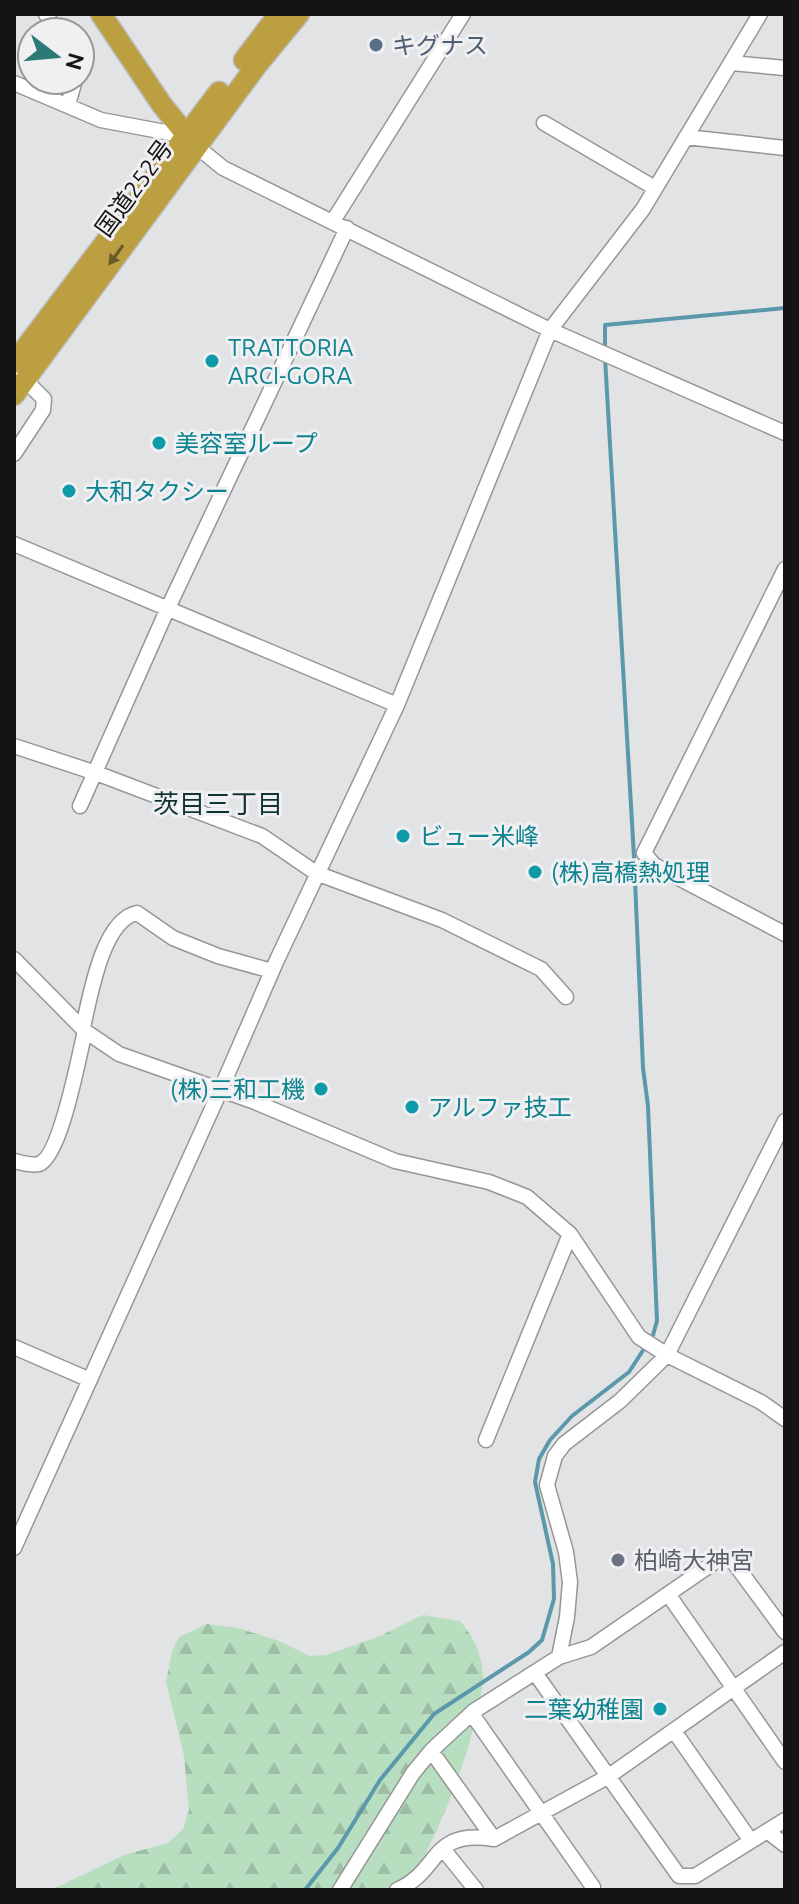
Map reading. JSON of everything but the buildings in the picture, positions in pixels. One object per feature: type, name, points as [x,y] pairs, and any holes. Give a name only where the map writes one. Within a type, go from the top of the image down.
[{"type":"highway","points":[[101,14],[144,79],[191,141]]},
{"type":"highway","points":[[111,14],[144,79]]},
{"type":"highway","name":"国道252号","points":[[17,377],[191,141],[279,14]]},
{"type":"highway","name":"国道252号","points":[[191,141],[299,14]]},
{"type":"street","points":[[80,806],[340,225],[463,14]]},
{"type":"street","points":[[14,1548],[316,873],[397,705],[550,330],[643,209],[760,14]]},
{"type":"street","points":[[731,63],[785,68]]},
{"type":"street","points":[[14,83],[101,120],[191,141],[223,168],[550,330],[785,433]]},
{"type":"street","points":[[68,105],[71,96]]},
{"type":"street","points":[[544,123],[655,188]]},
{"type":"street","points":[[686,137],[785,148]]},
{"type":"street","points":[[14,454],[43,410],[44,399],[17,377]]},
{"type":"street","points":[[14,544],[397,705]]},
{"type":"street","points":[[785,569],[644,853],[654,865],[785,934]]},
{"type":"street","points":[[14,746],[96,773],[262,836],[316,873],[442,920],[541,969],[566,997]]},
{"type":"street","points":[[14,1161],[34,1165],[42,1163],[51,1152],[59,1134],[105,947],[129,914],[137,913],[173,938],[218,956],[272,971]]},
{"type":"street","points":[[14,959],[84,1029],[119,1054],[255,1102],[395,1161],[489,1182],[527,1197],[570,1234],[639,1337],[667,1355],[761,1402],[785,1419]]},
{"type":"street","points":[[559,1657],[570,1582],[566,1552],[547,1485],[555,1456],[564,1444],[620,1401],[667,1355],[785,1121]]},
{"type":"street","points":[[486,1440],[570,1234]]},
{"type":"street","points":[[14,1347],[90,1380]]},
{"type":"street","points":[[340,1890],[413,1773],[432,1750],[474,1711],[559,1657],[591,1647],[719,1559],[732,1560],[785,1632]]},
{"type":"street","points":[[668,1594],[785,1762]]},
{"type":"street","points":[[397,1890],[410,1884],[449,1842],[473,1836],[494,1839],[609,1776],[785,1652]]},
{"type":"street","points":[[535,1673],[679,1876],[695,1876],[785,1820]]},
{"type":"street","points":[[474,1711],[474,1717],[593,1887]]},
{"type":"street","points":[[674,1731],[751,1841]]},
{"type":"street","points":[[437,1759],[494,1839]]},
{"type":"street","points":[[767,1831],[785,1845]]},
{"type":"street","points":[[443,1849],[476,1890]]},
{"type":"green space","points":[[423,1615],[460,1621],[476,1646],[483,1680],[473,1730],[458,1777],[407,1890],[51,1890],[124,1855],[168,1843],[183,1829],[189,1810],[184,1756],[166,1682],[172,1651],[179,1637],[207,1624],[238,1628],[279,1641],[310,1656],[326,1655],[380,1636]]},
{"type":"waterway","points":[[605,349],[605,325],[785,308]]},
{"type":"waterway","points":[[305,1890],[338,1848],[380,1780],[434,1714],[529,1652],[542,1640],[554,1599],[553,1564],[535,1482],[539,1459],[550,1440],[572,1416],[629,1372],[653,1335],[657,1321],[648,1106],[643,1068],[605,358]]},
{"type":"place","name":"キグナス","points":[[376,45]]},
{"type":"place","name":"TRATTORIA ARCI-GORA","points":[[212,361]]},
{"type":"place","name":"美容室ループ","points":[[159,443]]},
{"type":"place","name":"大和タクシー","points":[[69,491]]},
{"type":"place","name":"ビュー米峰","points":[[403,836]]},
{"type":"place","name":"(株)高橋熱処理","points":[[535,872]]},
{"type":"place","name":"(株)三和工機","points":[[321,1089]]},
{"type":"place","name":"アルファ技工","points":[[412,1107]]},
{"type":"place","name":"柏崎大神宮","points":[[618,1560]]},
{"type":"place","name":"二葉幼稚園","points":[[660,1709]]},
{"type":"district","name":"茨目三丁目","points":[[218,803]]}]
